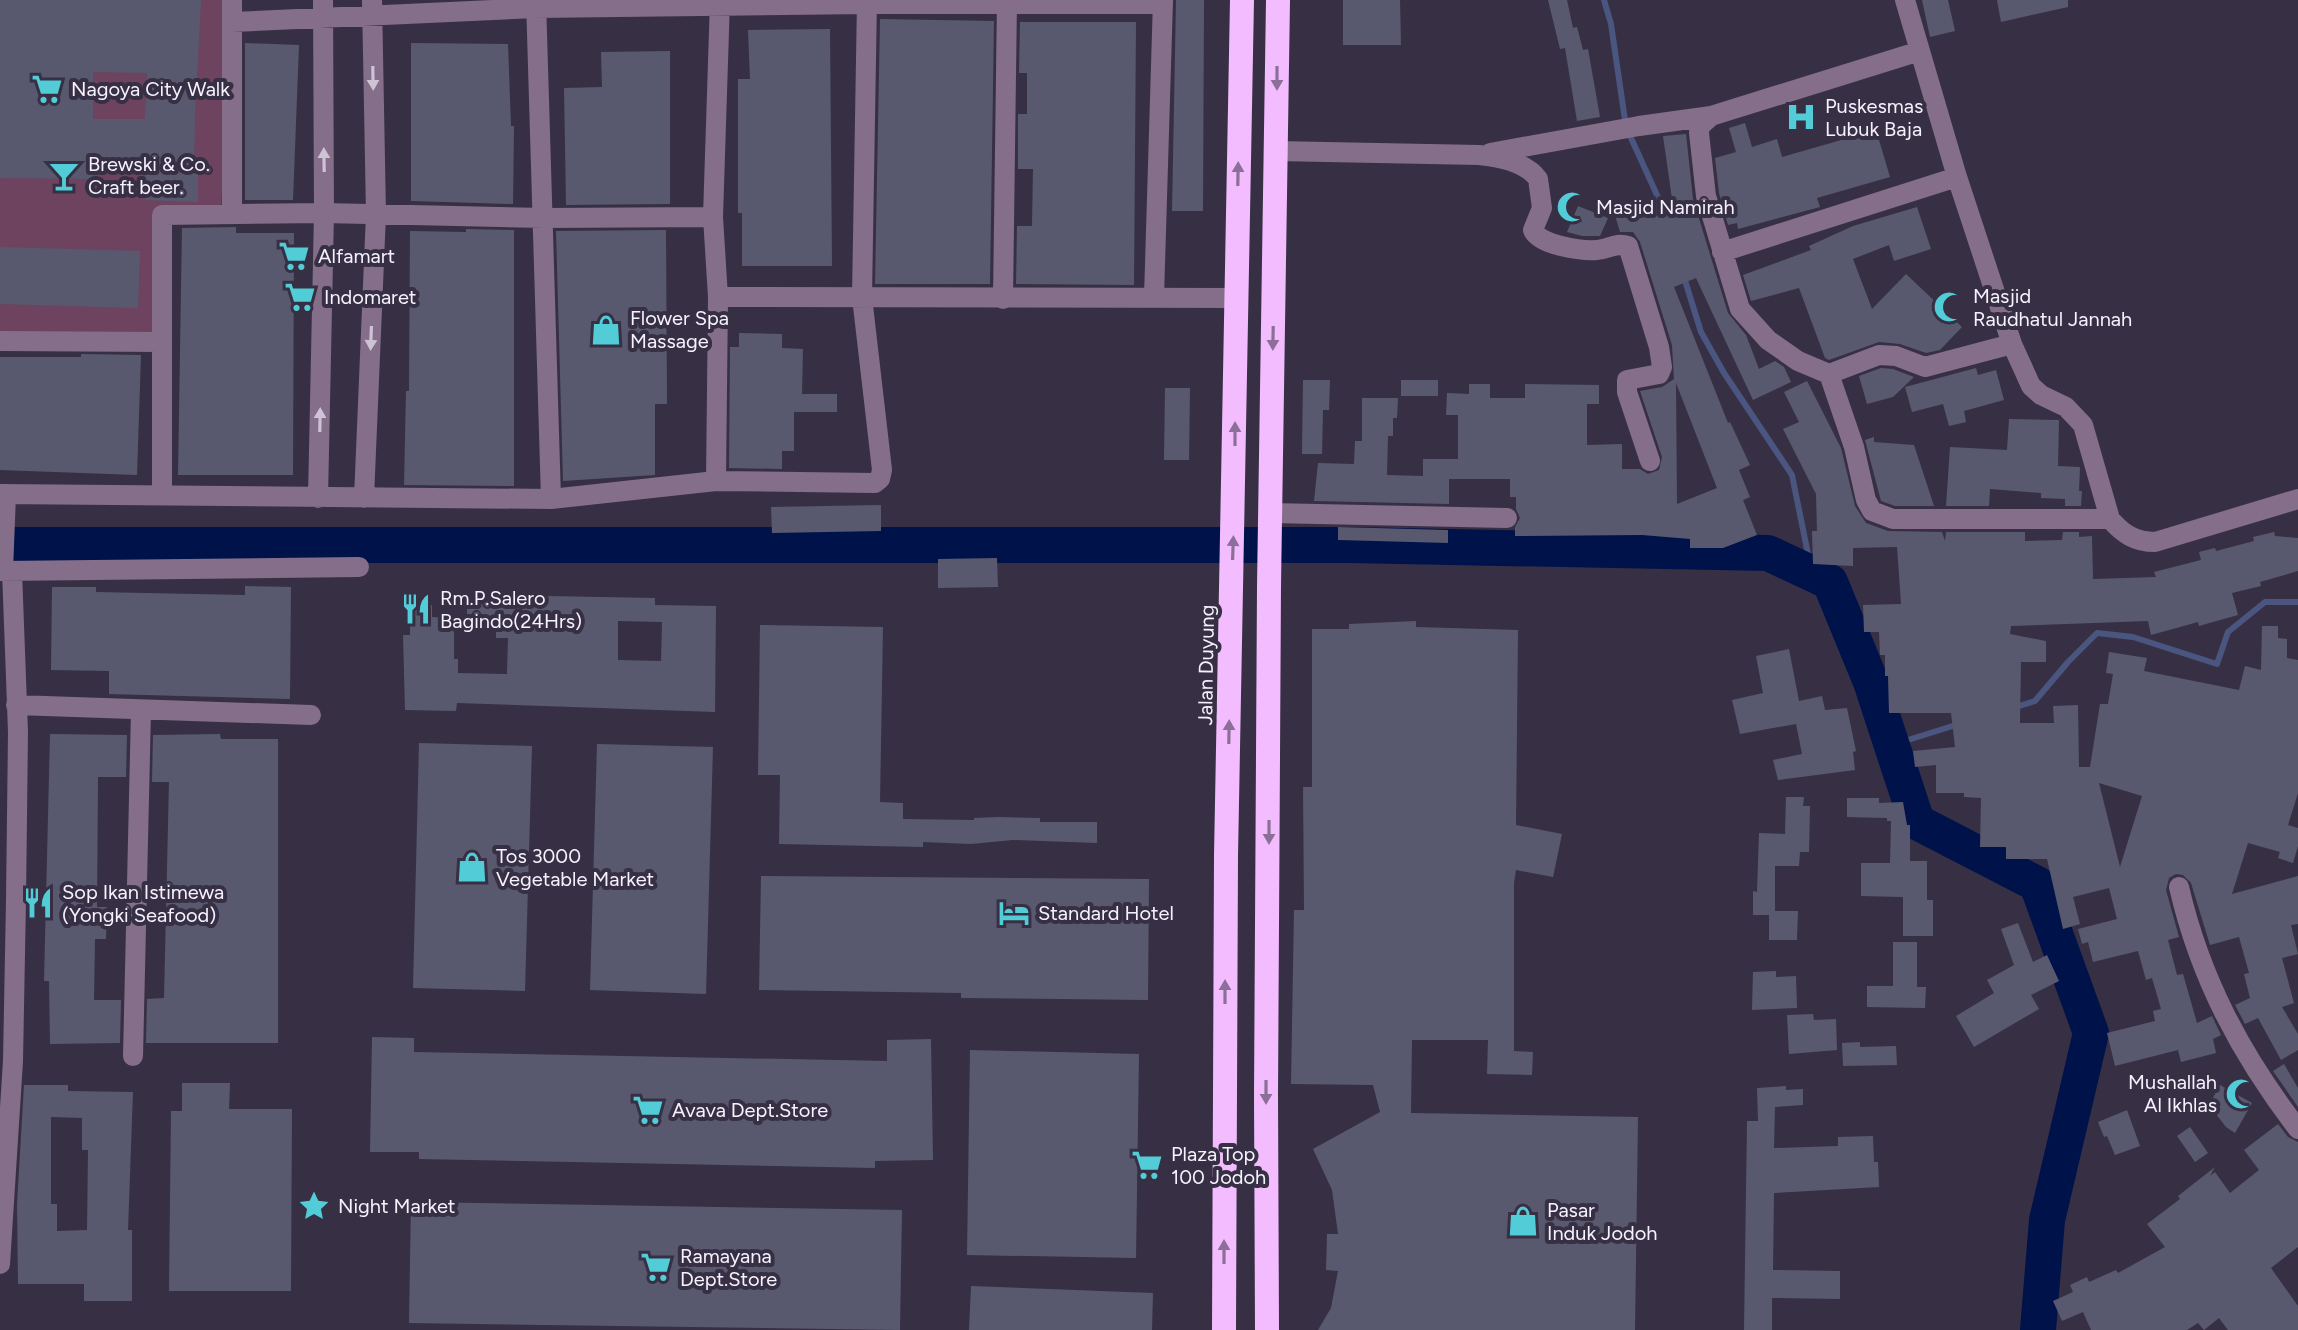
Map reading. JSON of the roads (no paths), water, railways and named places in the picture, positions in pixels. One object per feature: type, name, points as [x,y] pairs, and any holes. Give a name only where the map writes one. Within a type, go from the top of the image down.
[{"type":"highway","name":"Jalan Duyung","points":[[1224,1329],[1226,856],[1242,0]]},
{"type":"highway","points":[[1224,1329],[1265,1330],[1269,586],[1278,0]]},
{"type":"street","points":[[232,0],[232,215]]},
{"type":"street","points":[[1905,0],[1957,177],[2012,344],[2031,386],[2041,395],[2066,407],[2083,425],[2110,519],[2120,531],[2134,539],[2155,542],[2298,499]]},
{"type":"street","points":[[0,1264],[7,1061],[9,732],[16,705],[4,569],[3,494],[551,499],[716,481],[875,483],[880,479],[882,470],[862,297],[867,2]]},
{"type":"street","points":[[1003,299],[1007,2]]},
{"type":"street","points":[[232,22],[322,10],[536,4],[1163,2],[1154,297]]},
{"type":"street","points":[[716,481],[718,297],[713,217],[720,3]]},
{"type":"street","points":[[536,4],[551,499]]},
{"type":"street","points":[[364,498],[376,214],[372,8]]},
{"type":"street","points":[[318,498],[324,213],[322,10]]},
{"type":"street","points":[[1276,151],[1479,155],[1711,116],[1920,51]]},
{"type":"street","points":[[1711,116],[1700,126],[1706,196],[1740,309],[1768,340],[1798,361],[1829,374],[1879,355],[1896,356],[1925,367],[2012,344]]},
{"type":"street","points":[[1479,155],[1523,166],[1535,174],[1541,187],[1542,208],[1533,230],[1538,238],[1554,244],[1597,250],[1619,244],[1630,247],[1662,365],[1659,374],[1627,380],[1627,392],[1650,461]]},
{"type":"street","points":[[1722,252],[1957,177]]},
{"type":"street","points":[[162,494],[162,215],[324,213],[544,218],[713,217]]},
{"type":"street","points":[[718,297],[1236,298]]},
{"type":"street","points":[[0,341],[162,342]]},
{"type":"street","points":[[1829,374],[1854,447],[1866,500],[1878,516],[1893,519],[2110,519]]},
{"type":"street","points":[[1270,518],[1507,518]]},
{"type":"street","points":[[4,569],[359,567]]},
{"type":"street","points":[[16,705],[311,715]]},
{"type":"street","points":[[133,1056],[141,711]]},
{"type":"street","points":[[2179,887],[2189,929],[2242,1051],[2298,1129]]},
{"type":"waterway","points":[[1604,0],[1611,24],[1626,127],[1662,206]]},
{"type":"waterway","points":[[1683,274],[1701,332],[1724,373],[1792,475],[1812,574]]},
{"type":"waterway","points":[[0,545],[1349,545],[1768,553],[1830,582],[1871,682],[1917,822],[2037,884],[2091,1033],[2047,1220],[2038,1330]]},
{"type":"waterway","points":[[2016,707],[2035,701],[2097,633],[2133,637],[2217,664],[2228,632],[2265,602],[2298,602]]},
{"type":"waterway","points":[[1892,745],[1959,724]]},
{"type":"place","name":"Nagoya City Walk","points":[[47,89]]},
{"type":"place","name":"Puskesmas Lubuk Baja","points":[[1801,117]]},
{"type":"place","name":"Brewski & Co. Craft beer.","points":[[64,176]]},
{"type":"place","name":"Masjid Namirah","points":[[1572,207]]},
{"type":"place","name":"Alfamart","points":[[294,256]]},
{"type":"place","name":"Indomaret","points":[[300,297]]},
{"type":"place","name":"Masjid Raudhatul Jannah","points":[[1949,307]]},
{"type":"place","name":"Flower Spa Massage","points":[[606,330]]},
{"type":"place","name":"Rm.P.Salero Bagindo(24Hrs)","points":[[416,609]]},
{"type":"place","name":"Tos 3000 Vegetable Market","points":[[472,867]]},
{"type":"place","name":"Sop Ikan Istimewa (Yongki Seafood)","points":[[38,903]]},
{"type":"place","name":"Standard Hotel","points":[[1014,913]]},
{"type":"place","name":"Mushallah Al Ikhlas","points":[[2241,1094]]},
{"type":"place","name":"Avava Dept.Store","points":[[648,1110]]},
{"type":"place","name":"Plaza Top 100 Jodoh","points":[[1147,1165]]},
{"type":"place","name":"Night Market","points":[[314,1206]]},
{"type":"place","name":"Pasar Induk Jodoh","points":[[1523,1221]]},
{"type":"place","name":"Ramayana Dept.Store","points":[[656,1267]]}]
